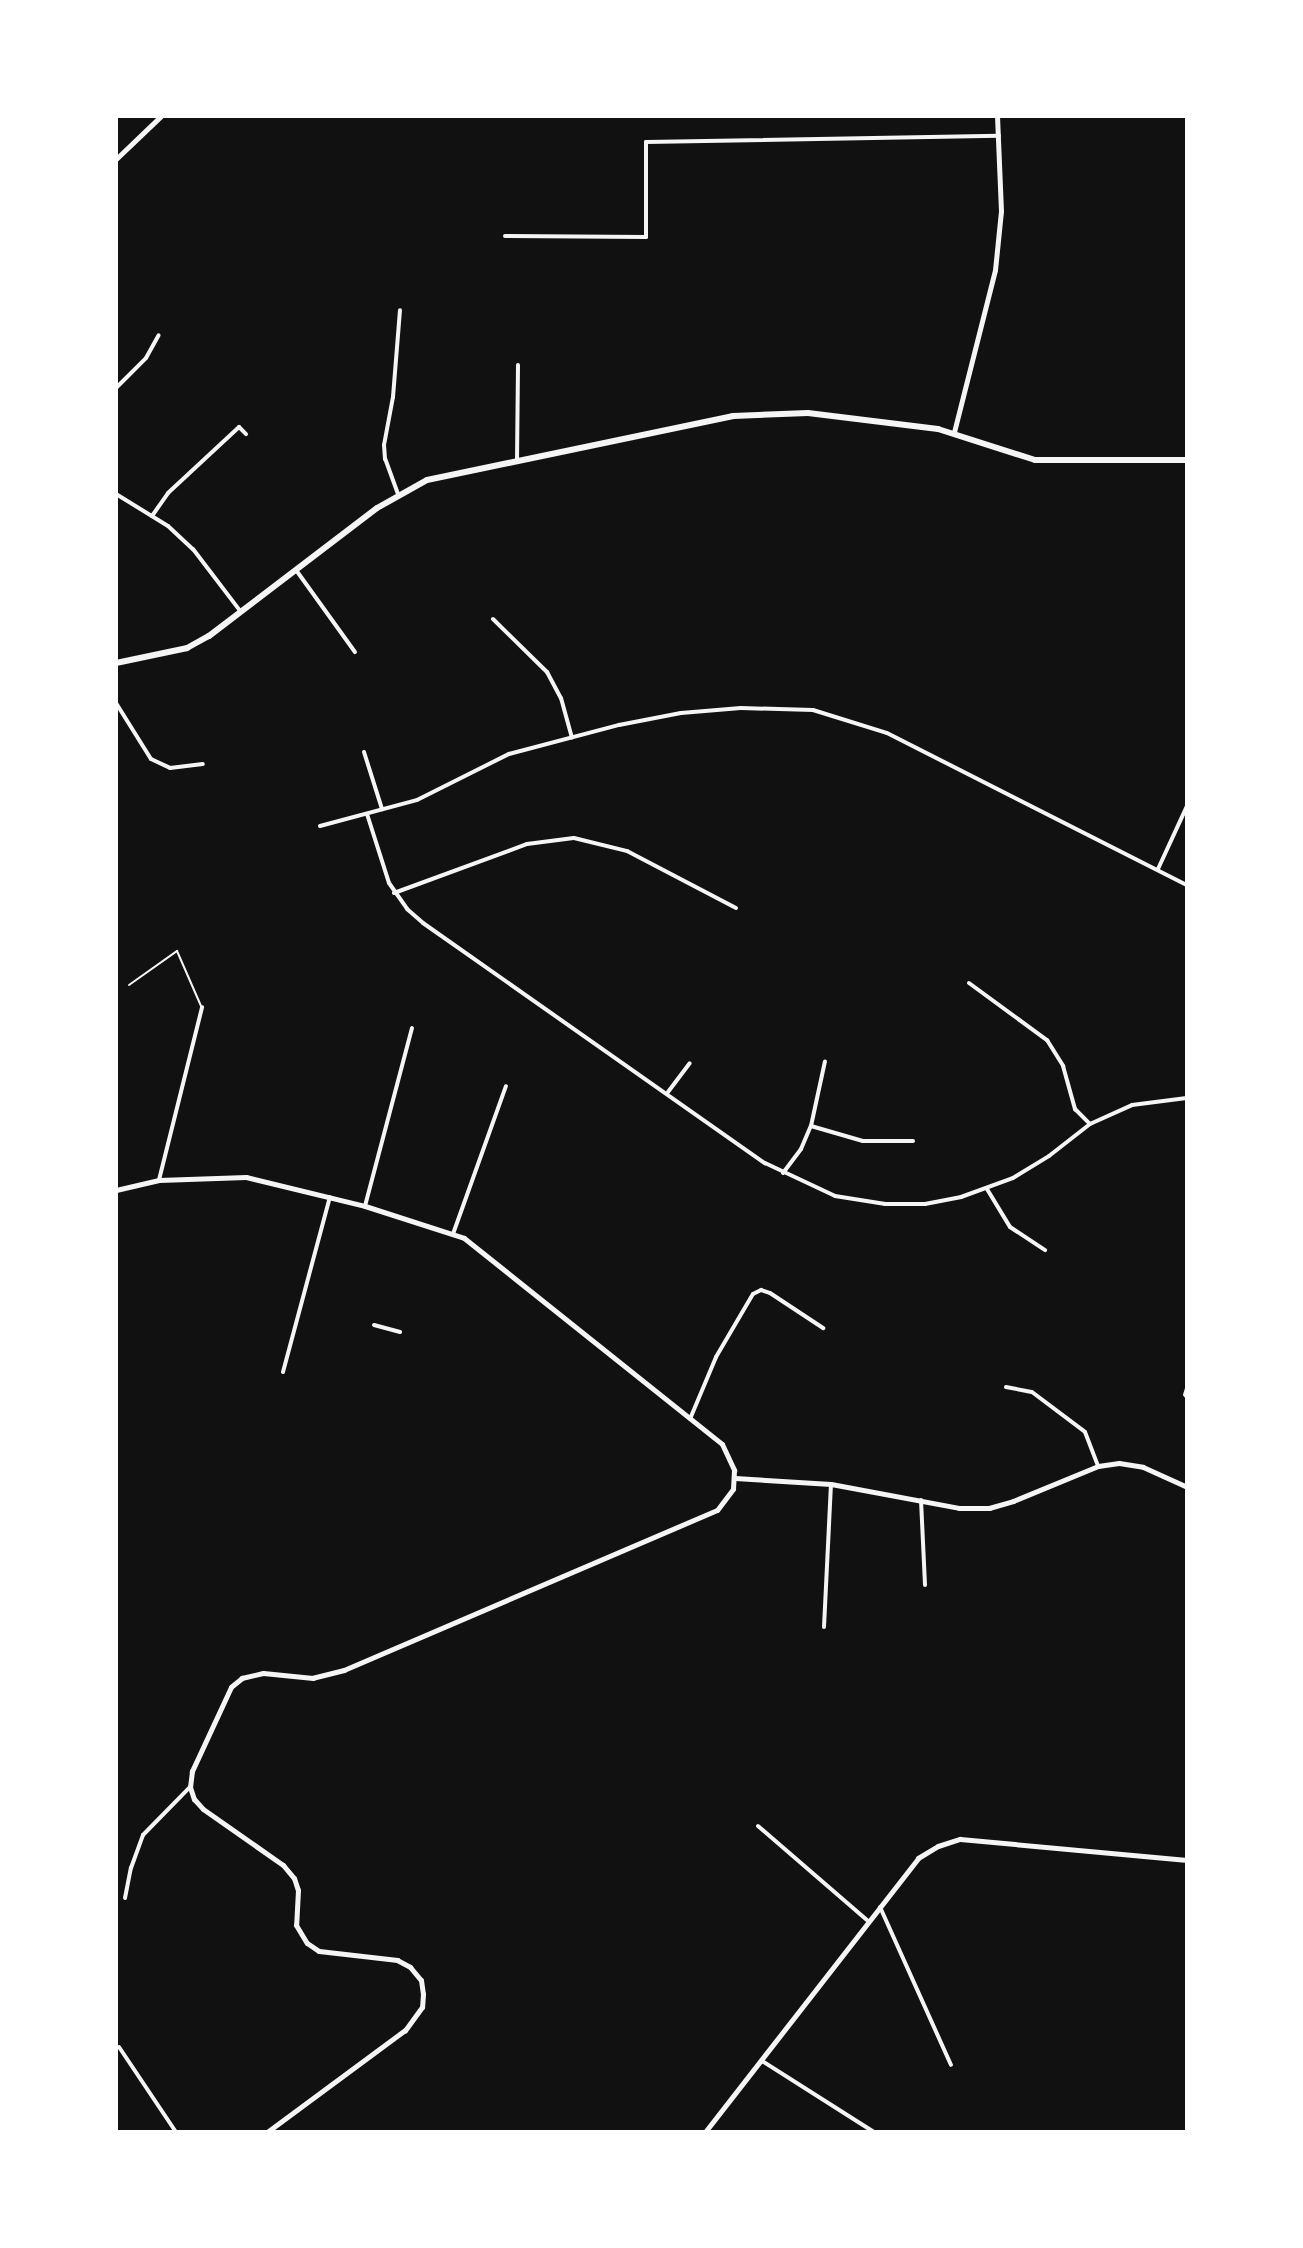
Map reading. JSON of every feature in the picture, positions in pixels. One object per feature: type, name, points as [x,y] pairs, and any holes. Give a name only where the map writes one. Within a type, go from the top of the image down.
[{"type":"main road","points":[[116,663],[187,648],[241,612],[398,494],[455,472],[733,416],[780,412],[954,432],[1003,452],[1035,460],[1187,460]]},
{"type":"street","points":[[116,159],[161,116]]},
{"type":"street","points":[[954,432],[995,270],[1001,211],[997,116]]},
{"type":"street","points":[[505,236],[646,237],[646,142],[999,136]]},
{"type":"street","points":[[398,494],[385,459],[384,445],[393,397],[400,310]]},
{"type":"street","points":[[116,388],[146,358],[159,335]]},
{"type":"street","points":[[517,461],[518,365]]},
{"type":"street","points":[[152,516],[168,493],[239,427],[246,434]]},
{"type":"street","points":[[116,494],[152,516],[193,549],[241,612]]},
{"type":"street","points":[[296,570],[355,652]]},
{"type":"street","points":[[493,619],[547,672],[561,698],[572,738]]},
{"type":"street","points":[[116,703],[151,759],[170,768],[203,764]]},
{"type":"street","points":[[320,826],[417,800],[509,754],[572,738],[681,713],[741,708],[813,710],[887,733],[1187,885]]},
{"type":"street","points":[[364,752],[382,809]]},
{"type":"street","points":[[1158,869],[1187,806]]},
{"type":"street","points":[[367,814],[394,893],[423,923],[783,1173],[835,1196],[885,1204],[925,1204],[987,1189],[1049,1156],[1090,1124],[1132,1105],[1187,1098]]},
{"type":"street","points":[[394,893],[527,844],[574,838],[602,842],[627,851],[736,908]]},
{"type":"street","points":[[969,983],[1047,1040],[1063,1066],[1067,1091],[1075,1109],[1090,1124]]},
{"type":"street","points":[[159,1180],[202,1007]]},
{"type":"street","points":[[365,1206],[412,1028]]},
{"type":"street","points":[[783,1173],[801,1149],[811,1126],[825,1061]]},
{"type":"street","points":[[668,1092],[690,1063]]},
{"type":"street","points":[[453,1234],[506,1086]]},
{"type":"street","points":[[811,1126],[863,1141],[913,1141]]},
{"type":"street","points":[[116,1190],[159,1180],[246,1177],[365,1206],[453,1234],[487,1256],[689,1421],[722,1444],[728,1452],[735,1478],[728,1498],[717,1510],[351,1668],[313,1678],[263,1673],[242,1678],[223,1699],[192,1771],[190,1787],[143,1835],[131,1868],[125,1898]]},
{"type":"street","points":[[987,1189],[1010,1227],[1045,1250]]},
{"type":"street","points":[[283,1372],[330,1197]]},
{"type":"street","points":[[689,1421],[716,1357],[753,1294],[761,1290],[770,1293],[823,1328]]},
{"type":"street","points":[[374,1325],[400,1332]]},
{"type":"street","points":[[1006,1387],[1032,1392],[1085,1432],[1098,1466]]},
{"type":"street","points":[[735,1478],[831,1484],[959,1508],[989,1508],[1098,1466],[1119,1463],[1143,1467],[1187,1487]]},
{"type":"street","points":[[824,1627],[831,1484]]},
{"type":"street","points":[[921,1500],[925,1585]]},
{"type":"street","points":[[190,1787],[203,1809],[283,1865],[294,1878],[298,1890],[296,1925],[307,1943],[319,1951],[397,1960],[410,1967],[421,1980],[422,2007],[405,2030],[267,2132]]},
{"type":"street","points":[[758,1826],[868,1922]]},
{"type":"street","points":[[705,2132],[918,1858],[960,1839],[1187,1860]]},
{"type":"street","points":[[880,1907],[951,2065]]},
{"type":"street","points":[[119,2047],[176,2132]]},
{"type":"street","points":[[762,2061],[874,2132]]},
{"type":"lane","points":[[129,985],[177,951],[202,1007]]},
{"type":"lane","points":[[1187,1385],[1184,1395],[1187,1399]]}]
